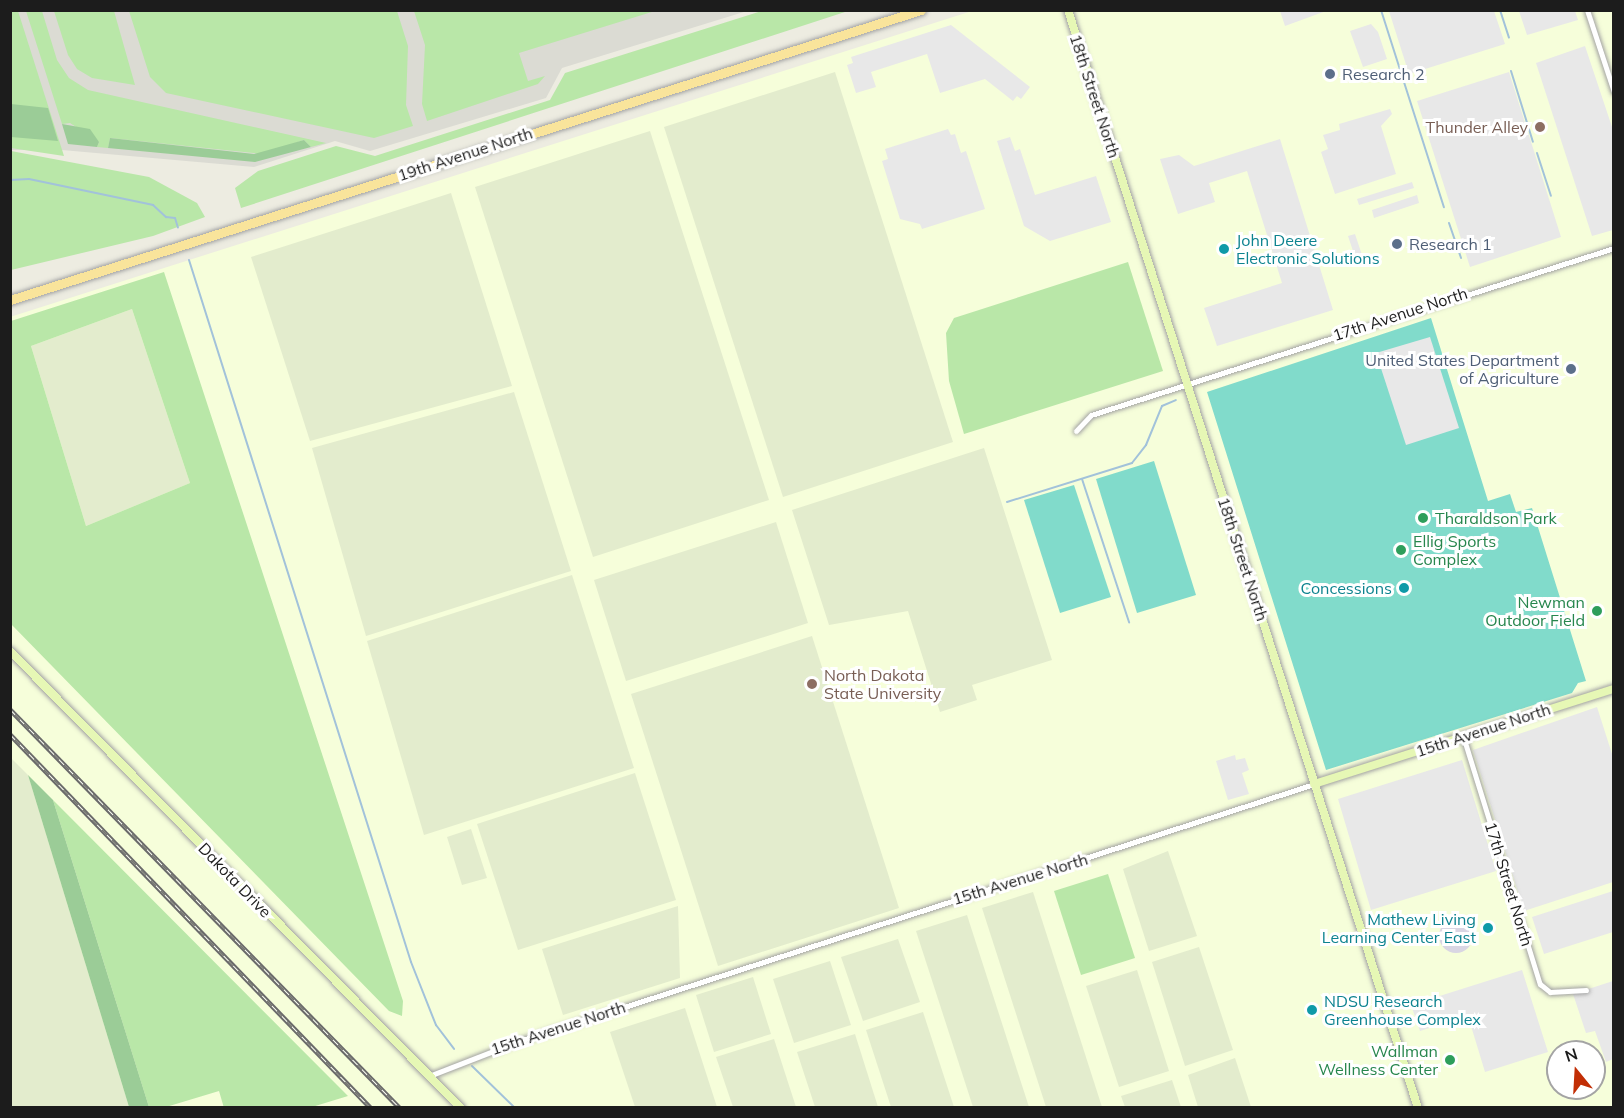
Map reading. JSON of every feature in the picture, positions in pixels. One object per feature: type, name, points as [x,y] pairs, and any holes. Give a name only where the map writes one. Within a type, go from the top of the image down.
[{"type":"main road","name":"19th Avenue North","points":[[10,300],[921,10]]},
{"type":"street","name":"18th Street North","points":[[1068,10],[1418,1107]]},
{"type":"street","points":[[1587,10],[1614,92]]},
{"type":"street","name":"17th Avenue North","points":[[1076,431],[1091,415],[1614,248]]},
{"type":"street","name":"Dakota Drive","points":[[10,651],[461,1107]]},
{"type":"street","name":"15th Avenue North","points":[[429,1076],[522,1040],[1614,689]]},
{"type":"street","name":"17th Street North","points":[[1462,736],[1540,984],[1550,993],[1586,990]]},
{"type":"shaded area","points":[[1280,10],[1326,11],[1285,26]]},
{"type":"shaded area","points":[[11,11],[747,11],[562,68],[546,98],[370,151],[335,141],[254,167],[62,150],[11,150]]},
{"type":"shaded area","name":"North Dakota State University","points":[[972,11],[1613,11],[1613,1107],[11,1107],[10,317]]},
{"type":"shaded area","points":[[1389,11],[1494,11],[1505,44],[1409,74]]},
{"type":"shaded area","points":[[1519,11],[1575,11],[1578,20],[1527,35]]},
{"type":"shaded area","points":[[1371,24],[1378,32],[1387,59],[1363,67],[1350,31]]},
{"type":"shaded area","points":[[951,25],[1030,87],[1021,99],[1017,96],[1013,101],[985,79],[940,93],[927,54],[871,72],[876,87],[856,93],[847,65],[853,63],[851,57]]},
{"type":"shaded area","points":[[1585,46],[1614,133],[1613,230],[1592,236],[1536,63]]},
{"type":"shaded area","points":[[835,72],[953,442],[783,497],[664,127]]},
{"type":"shaded area","points":[[1509,72],[1561,237],[1470,267],[1417,101]]},
{"type":"shaded area","points":[[1390,109],[1392,114],[1381,126],[1396,174],[1335,194],[1321,152],[1328,149],[1323,135],[1340,130],[1339,124]]},
{"type":"shaded area","points":[[948,129],[951,135],[955,134],[961,153],[966,151],[985,209],[922,229],[920,224],[900,219],[882,161],[888,159],[885,149]]},
{"type":"shaded area","points":[[650,131],[769,500],[593,557],[475,187]]},
{"type":"shaded area","points":[[1010,137],[1015,151],[1020,149],[1035,195],[1096,176],[1111,222],[1050,241],[1024,226],[997,141]]},
{"type":"shaded area","points":[[1280,139],[1333,310],[1217,346],[1204,308],[1282,283],[1247,171],[1209,183],[1215,202],[1178,214],[1160,159],[1179,155],[1194,166]]},
{"type":"shaded area","points":[[1412,182],[1414,188],[1359,205],[1357,199]]},
{"type":"shaded area","points":[[451,193],[512,386],[310,441],[251,257]]},
{"type":"shaded area","points":[[1417,195],[1419,203],[1374,218],[1372,210]]},
{"type":"shaded area","points":[[1355,234],[1364,261],[1357,263],[1348,236]]},
{"type":"shaded area","points":[[132,309],[190,483],[86,526],[31,346]]},
{"type":"shaded area","name":"Ellig Sports Complex","points":[[1431,318],[1488,501],[1510,494],[1516,512],[1532,508],[1586,681],[1578,683],[1572,693],[1326,770],[1207,392]]},
{"type":"shaded area","points":[[1430,337],[1459,428],[1406,445],[1376,353]]},
{"type":"shaded area","points":[[514,392],[571,571],[366,636],[312,448]]},
{"type":"shaded area","points":[[984,448],[1052,660],[972,685],[977,700],[940,712],[908,611],[829,625],[792,510]]},
{"type":"shaded area","points":[[1154,461],[1196,595],[1137,613],[1096,479]]},
{"type":"shaded area","points":[[1074,485],[1111,597],[1060,613],[1024,500]]},
{"type":"shaded area","points":[[776,522],[808,623],[626,681],[594,580]]},
{"type":"shaded area","points":[[572,575],[634,768],[424,835],[367,641]]},
{"type":"shaded area","points":[[812,636],[899,908],[718,966],[631,694]]},
{"type":"shaded area","points":[[1597,707],[1613,757],[1613,882],[1524,911],[1473,750]]},
{"type":"shaded area","points":[[1235,755],[1236,760],[1245,758],[1249,770],[1242,773],[1249,794],[1228,800],[1216,761]]},
{"type":"shaded area","points":[[10,757],[28,775],[129,1107],[11,1107]]},
{"type":"shaded area","points":[[1462,760],[1496,871],[1371,910],[1338,799]]},
{"type":"shaded area","points":[[635,773],[676,900],[518,950],[477,824]]},
{"type":"shaded area","points":[[471,829],[487,878],[462,885],[447,837]]},
{"type":"shaded area","points":[[1168,851],[1197,936],[1149,951],[1123,869]]},
{"type":"shaded area","points":[[1613,891],[1613,932],[1544,954],[1532,917]]},
{"type":"shaded area","points":[[1033,892],[1102,1107],[1046,1107],[982,908]]},
{"type":"shaded area","points":[[678,906],[680,978],[563,1015],[542,949]]},
{"type":"shaded area","points":[[967,915],[1029,1107],[973,1107],[916,931]]},
{"type":"shaded area","points":[[1456,919],[1468,924],[1473,936],[1468,948],[1456,953],[1444,948],[1439,936],[1444,924]]},
{"type":"shaded area","points":[[898,939],[920,1002],[863,1021],[841,957]]},
{"type":"shaded area","points":[[1199,947],[1233,1050],[1185,1066],[1152,962]]},
{"type":"shaded area","points":[[830,961],[851,1025],[794,1043],[773,979]]},
{"type":"shaded area","points":[[1137,970],[1169,1071],[1119,1087],[1086,986]]},
{"type":"shaded area","points":[[1522,970],[1546,1046],[1546,1053],[1485,1072],[1468,1016],[1420,1031],[1411,1005]]},
{"type":"shaded area","points":[[753,977],[771,1034],[714,1052],[696,995]]},
{"type":"shaded area","points":[[1613,981],[1613,1059],[1606,1062],[1606,1040],[1598,1040],[1595,1031],[1586,1033],[1573,994]]},
{"type":"shaded area","points":[[685,1008],[717,1107],[635,1107],[610,1032]]},
{"type":"shaded area","points":[[923,1012],[954,1107],[891,1107],[866,1030]]},
{"type":"shaded area","points":[[855,1034],[878,1107],[815,1107],[797,1052]]},
{"type":"shaded area","points":[[774,1039],[796,1107],[733,1107],[716,1057]]},
{"type":"shaded area","points":[[1235,1058],[1251,1107],[1198,1107],[1188,1075]]},
{"type":"shaded area","points":[[1172,1080],[1181,1107],[1125,1107],[1121,1096]]},
{"type":"green space","points":[[414,10],[655,11],[519,53],[528,81],[545,76],[538,84],[427,121],[422,104],[425,45]]},
{"type":"green space","points":[[765,10],[848,11],[241,208],[235,188],[258,171],[336,146],[375,156],[550,100],[565,73]]},
{"type":"green space","points":[[11,11],[18,11],[64,156],[11,148]]},
{"type":"green space","points":[[26,11],[42,11],[57,60],[69,78],[88,90],[326,143],[311,147],[304,140],[262,154],[110,138],[108,148],[97,147],[99,142],[70,123],[62,124]]},
{"type":"green space","points":[[54,11],[114,11],[135,85],[92,78],[77,69],[68,55]]},
{"type":"green space","points":[[129,11],[397,11],[408,46],[406,105],[413,126],[374,138],[166,93],[150,77]]},
{"type":"green space","points":[[11,104],[48,108],[58,141],[11,137]]},
{"type":"green space","points":[[62,124],[90,129],[99,142],[97,147],[68,144]]},
{"type":"green space","points":[[110,138],[254,154],[304,140],[311,147],[255,162],[108,148]]},
{"type":"green space","points":[[11,151],[149,177],[197,203],[205,217],[153,236],[11,270]]},
{"type":"green space","points":[[1128,262],[1163,371],[964,434],[949,381],[946,333],[954,318]]},
{"type":"green space","points":[[164,272],[403,1001],[402,1016],[389,1011],[11,624],[11,321]],"holes":[[[132,309],[190,483],[86,526],[31,346]]]},
{"type":"green space","points":[[28,775],[53,800],[149,1107],[129,1107]]},
{"type":"green space","points":[[53,800],[348,1096],[312,1107],[224,1108],[219,1091],[166,1107],[149,1107]]},
{"type":"green space","points":[[1108,874],[1135,958],[1081,975],[1054,891]]},
{"type":"waterway","points":[[1381,10],[1444,207]]},
{"type":"waterway","points":[[1500,10],[1509,38]]},
{"type":"waterway","points":[[1511,71],[1533,142]]},
{"type":"waterway","points":[[1537,153],[1551,196]]},
{"type":"waterway","points":[[10,180],[29,179],[153,205],[166,217],[175,218],[178,228]]},
{"type":"waterway","points":[[1449,223],[1461,258]]},
{"type":"waterway","points":[[189,260],[411,962],[436,1025],[454,1049]]},
{"type":"waterway","points":[[1007,502],[1132,463],[1146,445],[1162,406],[1176,400]]},
{"type":"waterway","points":[[1082,479],[1129,622]]},
{"type":"waterway","points":[[472,1066],[515,1108]]},
{"type":"railway","points":[[10,709],[400,1108]]},
{"type":"railway","points":[[10,734],[371,1108]]},
{"type":"place","name":"Research 2","points":[[1330,74]]},
{"type":"place","name":"Thunder Alley","points":[[1540,127]]},
{"type":"place","name":"Research 1","points":[[1397,244]]},
{"type":"place","name":"John Deere Electronic Solutions","points":[[1224,249]]},
{"type":"place","name":"United States Department of Agriculture","points":[[1571,369]]},
{"type":"place","name":"Tharaldson Park","points":[[1423,518]]},
{"type":"place","name":"Ellig Sports Complex","points":[[1401,550]]},
{"type":"place","name":"Concessions","points":[[1404,588]]},
{"type":"place","name":"Newman Outdoor Field","points":[[1597,611]]},
{"type":"place","name":"North Dakota State University","points":[[812,684]]},
{"type":"place","name":"Mathew Living Learning Center East","points":[[1488,928]]},
{"type":"place","name":"NDSU Research Greenhouse Complex","points":[[1312,1010]]},
{"type":"place","name":"Wallman Wellness Center","points":[[1450,1060]]}]
